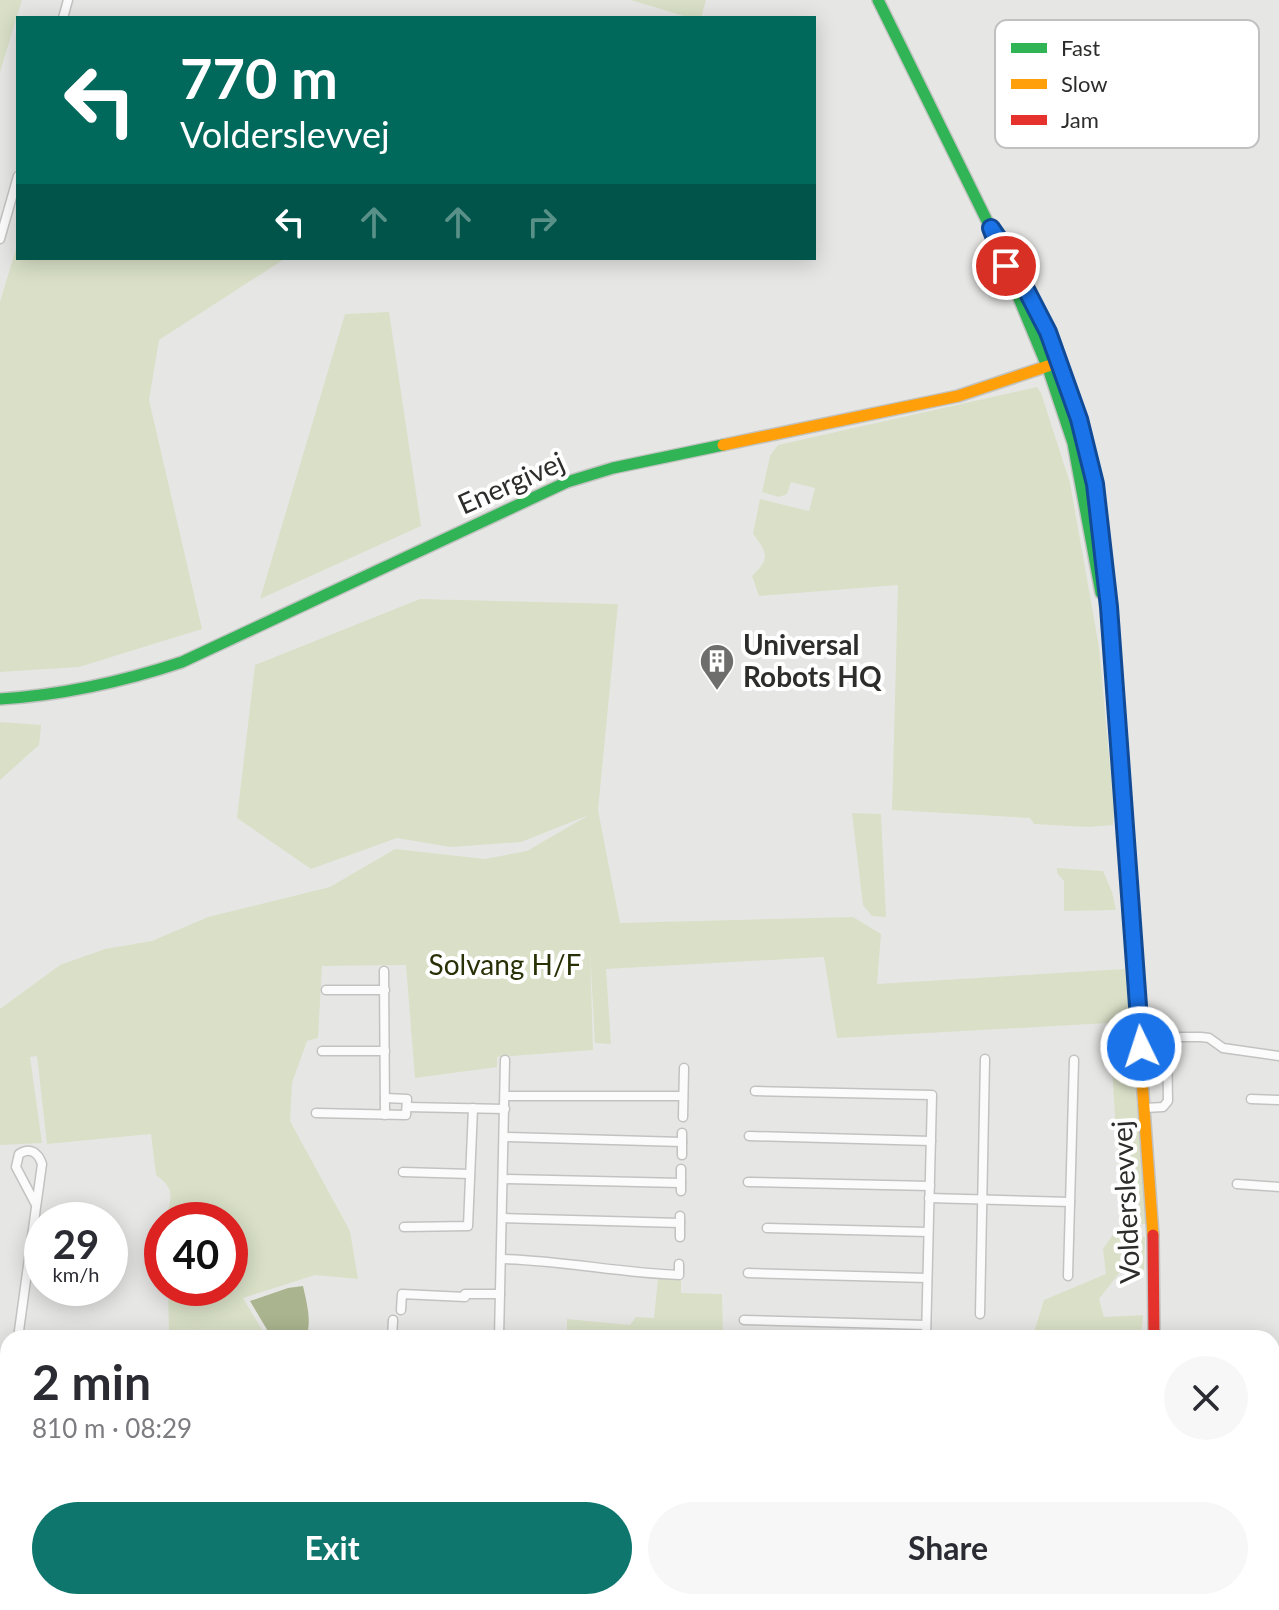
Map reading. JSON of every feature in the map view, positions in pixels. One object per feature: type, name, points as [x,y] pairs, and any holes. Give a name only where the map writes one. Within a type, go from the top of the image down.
[{"type":"main road","name":"Volderslevvej","points":[[878,0],[991,228],[1047,366],[1072,441],[1086,499],[1109,633]]},
{"type":"main road","name":"Volderslevvej","points":[[991,228],[1029,292],[1060,362],[1085,439],[1103,539],[1145,1108],[1154,1255],[1154,1330]]},
{"type":"main road","name":"Energivej","points":[[0,699],[88,689],[163,670],[207,652],[522,501],[590,475],[628,464],[958,396],[1060,362]]},
{"type":"main road","points":[[1047,366],[1060,380],[1103,539]]},
{"type":"street","points":[[0,239],[16,183]]},
{"type":"street","points":[[384,971],[385,1115]]},
{"type":"street","points":[[326,990],[385,990]]},
{"type":"street","points":[[1145,1108],[1163,1107],[1168,1101],[1167,1043],[1171,1037],[1209,1038],[1223,1048],[1279,1056]]},
{"type":"street","points":[[322,1051],[385,1051]]},
{"type":"street","points":[[980,1314],[985,1059]]},
{"type":"street","points":[[499,1330],[505,1060]]},
{"type":"street","points":[[1068,1276],[1074,1060]]},
{"type":"street","points":[[683,1117],[684,1068]]},
{"type":"street","points":[[755,1091],[932,1095],[926,1330]]},
{"type":"street","points":[[505,1096],[683,1096]]},
{"type":"street","points":[[316,1113],[406,1115],[407,1099],[385,1098]]},
{"type":"street","points":[[1251,1099],[1279,1100]]},
{"type":"street","points":[[407,1107],[505,1109]]},
{"type":"street","points":[[404,1227],[468,1226],[473,1108]]},
{"type":"street","points":[[749,1136],[931,1141]]},
{"type":"street","points":[[504,1137],[682,1137],[682,1155]]},
{"type":"street","points":[[24,1151],[33,1151],[42,1164],[35,1203],[16,1167],[19,1154],[24,1151]]},
{"type":"street","points":[[503,1179],[681,1187],[681,1169]]},
{"type":"street","points":[[403,1172],[470,1174]]},
{"type":"street","points":[[748,1182],[930,1186]]},
{"type":"street","points":[[1237,1184],[1279,1187]]},
{"type":"street","points":[[929,1198],[1070,1202]]},
{"type":"street","points":[[502,1218],[680,1220],[680,1237]]},
{"type":"street","points":[[767,1228],[928,1232]]},
{"type":"street","points":[[501,1259],[554,1261],[643,1274],[679,1275],[679,1264]]},
{"type":"street","points":[[748,1273],[927,1278]]},
{"type":"street","points":[[19,1330],[24,1290]]},
{"type":"street","points":[[401,1310],[402,1294],[465,1297],[465,1294],[500,1294]]},
{"type":"street","points":[[392,1330],[393,1320]]},
{"type":"street","points":[[744,1320],[926,1325]]},
{"type":"green space","points":[[0,0],[22,0],[16,16],[0,72]]},
{"type":"green space","points":[[631,0],[706,0],[702,16],[683,16]]},
{"type":"green space","points":[[16,249],[16,260],[283,260],[159,340],[149,400],[202,629],[79,667],[0,672],[0,302]]},
{"type":"green space","points":[[389,312],[421,526],[260,599],[345,314]]},
{"type":"green space","points":[[1037,387],[1070,483],[1099,647],[1113,825],[1034,824],[1030,818],[892,810],[898,585],[759,596],[752,576],[765,556],[753,534],[760,499],[809,511],[815,488],[791,482],[787,494],[779,497],[762,492],[770,456],[778,445]]},
{"type":"green space","name":"Solvang H/F","points":[[420,599],[618,604],[598,810],[620,923],[853,917],[881,934],[877,984],[1125,969],[1147,1224],[1138,1224],[1138,1236],[1145,1237],[1144,1271],[1120,1272],[1099,1299],[1104,1317],[1143,1315],[1142,1330],[1035,1330],[1044,1300],[1106,1274],[1103,1249],[1118,1227],[1129,1225],[1131,1198],[1120,1193],[1109,1023],[837,1038],[824,957],[606,969],[611,1044],[595,1043],[590,951],[593,1050],[497,1057],[497,1067],[415,1078],[406,965],[322,966],[318,1038],[307,1041],[292,1083],[290,1121],[350,1231],[358,1279],[315,1275],[248,1296],[248,1202],[170,1202],[167,1185],[156,1175],[151,1134],[47,1144],[37,1056],[30,1057],[42,1143],[0,1145],[0,1009],[60,965],[105,949],[152,941],[208,917],[330,887],[395,849],[485,859],[527,851],[589,815],[521,842],[451,847],[397,838],[311,869],[237,818],[255,665]]},
{"type":"green space","points":[[0,722],[41,725],[39,745],[0,780]]},
{"type":"green space","points":[[852,813],[881,814],[886,917],[872,916],[863,905]]},
{"type":"green space","points":[[1057,868],[1103,871],[1116,910],[1064,911],[1064,881]]},
{"type":"green space","points":[[658,1278],[681,1279],[681,1293],[722,1294],[723,1330],[567,1330],[567,1319],[630,1325],[636,1317],[654,1318]]},
{"type":"green space","points":[[168,1306],[248,1306],[262,1330],[169,1330]]},
{"type":"shaded area","points":[[303,1286],[308,1330],[267,1330],[250,1301]]},
{"type":"traffic: fast","points":[[878,0],[994,235]]},
{"type":"traffic: fast","points":[[991,228],[1012,262],[1046,333],[1073,406],[1093,482],[1101,521],[1127,868]]},
{"type":"traffic: fast","points":[[1001,255],[1049,371],[1073,443],[1101,593]]},
{"type":"traffic: fast","points":[[0,699],[92,686],[182,662],[567,482],[613,468],[723,445]]},
{"type":"traffic: slow","points":[[723,445],[958,396],[1060,362]]},
{"type":"traffic: slow","points":[[1127,868],[1153,1235]]},
{"type":"traffic: jam","points":[[1153,1235],[1154,1330]]},
{"type":"place","name":"Universal Robots HQ","points":[[717,692]]},
{"type":"route","points":[[1006,266],[991,228],[1029,292],[1048,332],[1079,419],[1095,484],[1109,607],[1141,1047]]}]
